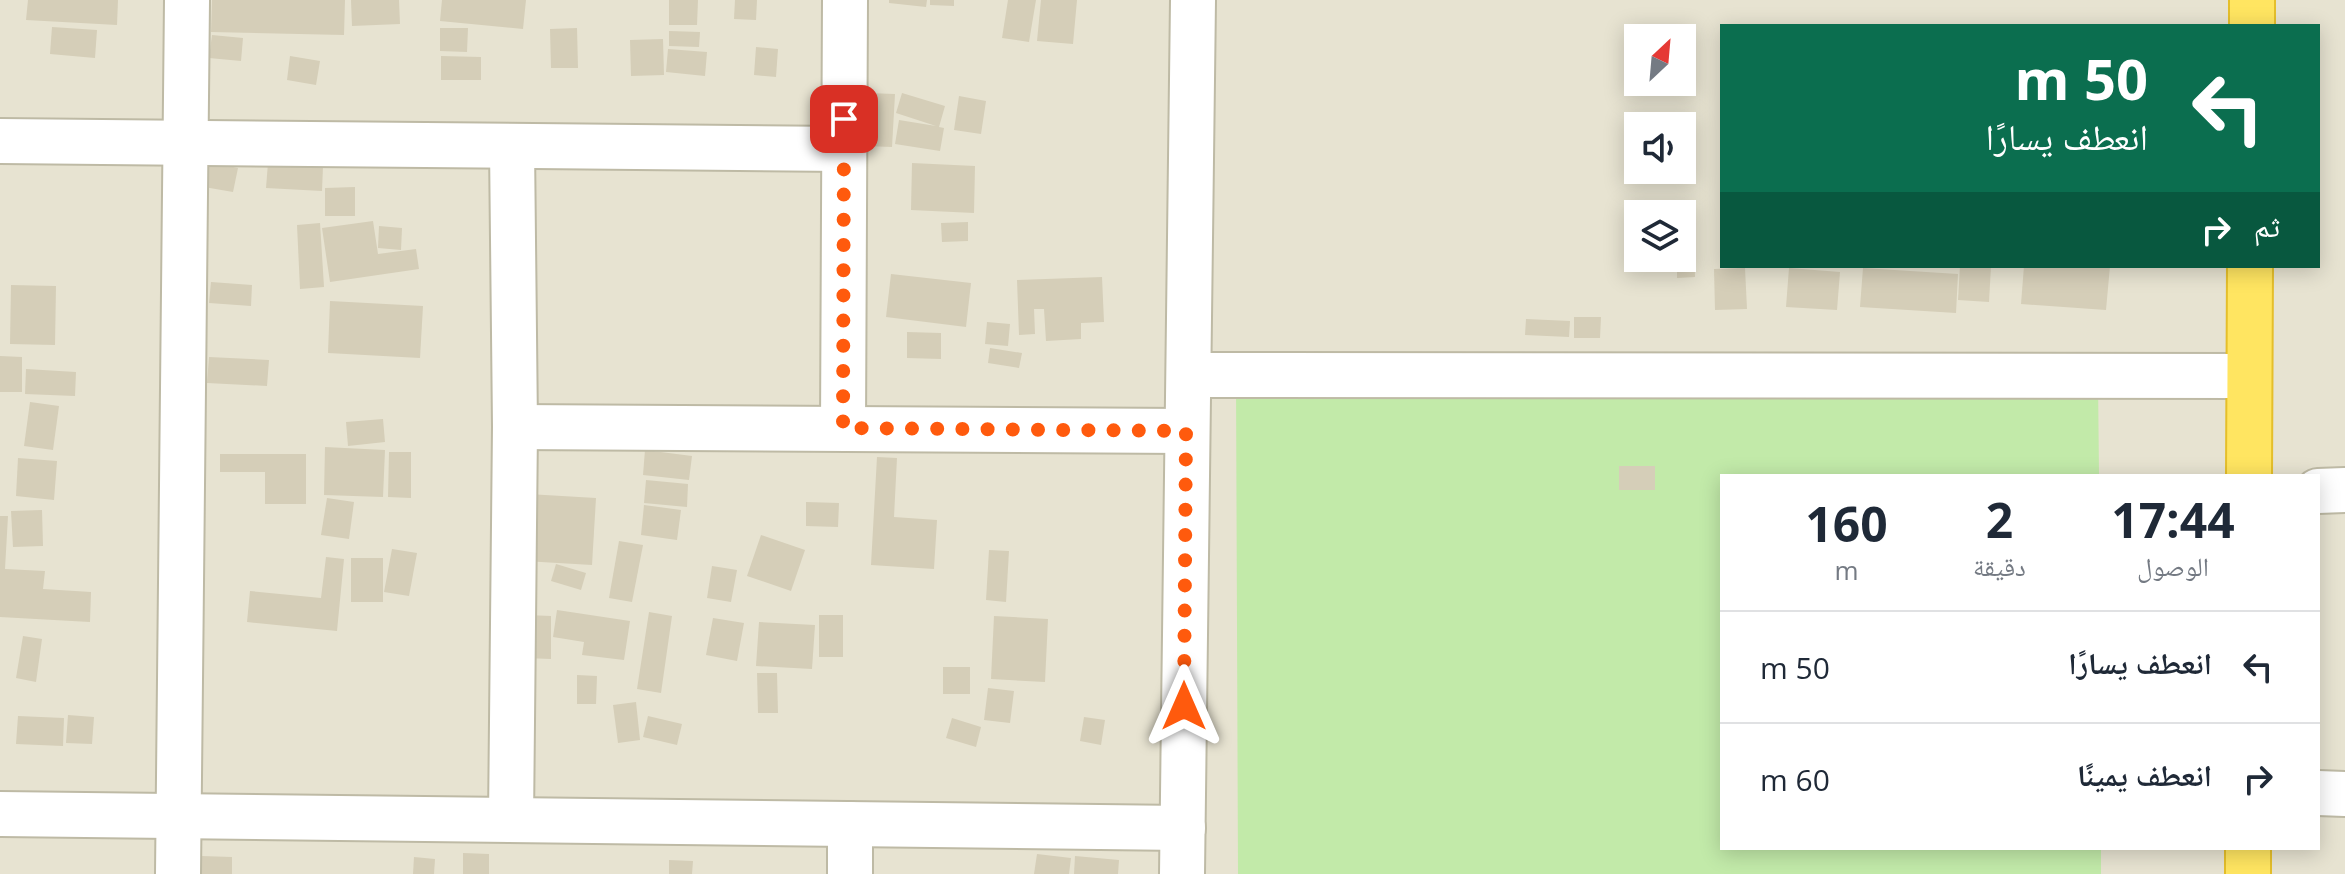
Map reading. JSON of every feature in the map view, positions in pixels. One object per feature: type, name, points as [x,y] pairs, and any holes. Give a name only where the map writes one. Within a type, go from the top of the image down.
[{"type":"highway","points":[[2252,0],[2252,24]]},
{"type":"highway","points":[[2249,474],[2250,268]]},
{"type":"highway","points":[[2248,850],[2248,874]]},
{"type":"street","points":[[178,874],[187,0]]},
{"type":"street","points":[[843,428],[845,0]]},
{"type":"street","points":[[1182,874],[1193,0]]},
{"type":"street","points":[[0,141],[844,149]]},
{"type":"street","points":[[511,820],[515,427],[512,146]]},
{"type":"street","points":[[1189,375],[2249,376]]},
{"type":"street","points":[[515,427],[1186,431]]},
{"type":"street","points":[[2320,491],[2345,490]]},
{"type":"street","points":[[2320,793],[2345,794]]},
{"type":"street","points":[[0,814],[1183,828]]},
{"type":"street","points":[[850,824],[850,874]]},
{"type":"shaded area","points":[[0,0],[2345,0],[2345,874],[0,874]]},
{"type":"green space","points":[[1236,380],[2098,380],[2099,474],[1720,474],[1720,850],[2101,850],[2101,874],[1238,874]]},
{"type":"building","points":[[28,0],[118,0],[117,25],[26,20]]},
{"type":"building","points":[[212,0],[345,0],[344,35],[211,32]]},
{"type":"building","points":[[351,0],[399,0],[400,24],[352,26]]},
{"type":"building","points":[[442,0],[526,0],[523,29],[440,21]]},
{"type":"building","points":[[669,0],[698,0],[697,25],[669,25]]},
{"type":"building","points":[[735,0],[757,0],[756,20],[734,19]]},
{"type":"building","points":[[889,0],[927,0],[926,7],[889,3]]},
{"type":"building","points":[[930,0],[954,0],[954,6],[930,5]]},
{"type":"building","points":[[1008,0],[1036,0],[1029,42],[1002,38]]},
{"type":"building","points":[[1041,0],[1077,0],[1073,44],[1037,41]]},
{"type":"building","points":[[52,27],[97,30],[95,58],[50,54]]},
{"type":"building","points":[[440,28],[468,28],[467,52],[440,51]]},
{"type":"building","points":[[577,28],[578,68],[551,68],[550,29]]},
{"type":"building","points":[[669,31],[700,32],[699,47],[669,46]]},
{"type":"building","points":[[212,35],[243,38],[241,61],[209,58]]},
{"type":"building","points":[[663,39],[664,75],[631,76],[630,40]]},
{"type":"building","points":[[756,47],[778,49],[776,77],[754,75]]},
{"type":"building","points":[[668,49],[707,52],[705,76],[666,72]]},
{"type":"building","points":[[290,56],[320,61],[316,85],[287,80]]},
{"type":"building","points":[[441,56],[481,57],[481,80],[441,80]]},
{"type":"building","points":[[868,93],[895,94],[892,147],[865,146]]},
{"type":"building","points":[[902,93],[945,106],[939,127],[944,128],[940,151],[895,144],[899,120],[936,126],[896,113]]},
{"type":"building","points":[[959,96],[986,101],[981,134],[954,130]]},
{"type":"building","points":[[209,162],[238,168],[233,192],[204,187]]},
{"type":"building","points":[[268,163],[323,166],[322,191],[266,188]]},
{"type":"building","points":[[912,163],[975,166],[974,213],[911,210]]},
{"type":"building","points":[[355,187],[355,216],[325,216],[325,188]]},
{"type":"building","points":[[373,221],[378,254],[416,249],[419,269],[330,282],[322,228]]},
{"type":"building","points":[[968,222],[968,241],[942,242],[941,223]]},
{"type":"building","points":[[320,223],[324,287],[300,289],[297,225]]},
{"type":"building","points":[[379,226],[402,228],[401,250],[378,248]]},
{"type":"building","points":[[1745,268],[1747,309],[1715,310],[1714,269]]},
{"type":"building","points":[[1789,268],[1840,272],[1837,310],[1786,307]]},
{"type":"building","points":[[1863,268],[1958,274],[1956,313],[1860,307]]},
{"type":"building","points":[[1960,268],[1991,268],[1989,302],[1958,300]]},
{"type":"building","points":[[2024,268],[2110,268],[2106,310],[2021,304]]},
{"type":"building","points":[[1677,272],[1695,272],[1695,277],[1677,278]]},
{"type":"building","points":[[891,274],[971,283],[966,327],[886,317]]},
{"type":"building","points":[[1102,277],[1104,322],[1081,323],[1081,339],[1046,341],[1044,309],[1034,309],[1035,334],[1019,335],[1017,280]]},
{"type":"building","points":[[211,282],[252,285],[251,306],[209,303]]},
{"type":"building","points":[[11,285],[56,286],[55,345],[10,344]]},
{"type":"building","points":[[330,301],[423,306],[420,358],[328,353]]},
{"type":"building","points":[[1574,317],[1601,317],[1600,338],[1574,338]]},
{"type":"building","points":[[1526,319],[1570,321],[1569,337],[1525,335]]},
{"type":"building","points":[[987,322],[1010,324],[1008,346],[985,344]]},
{"type":"building","points":[[907,332],[941,333],[941,359],[907,358]]},
{"type":"building","points":[[990,348],[1022,353],[1019,368],[988,363]]},
{"type":"building","points":[[0,356],[22,357],[22,392],[0,392]]},
{"type":"building","points":[[209,357],[269,360],[267,386],[207,383]]},
{"type":"building","points":[[26,369],[76,372],[75,396],[25,394]]},
{"type":"building","points":[[30,402],[59,406],[53,450],[24,446]]},
{"type":"building","points":[[383,419],[385,442],[348,446],[346,422]]},
{"type":"building","points":[[325,447],[385,450],[383,497],[324,495]]},
{"type":"building","points":[[645,450],[692,456],[689,480],[643,475]]},
{"type":"building","points":[[389,452],[411,452],[411,498],[388,497]]},
{"type":"building","points":[[220,454],[306,454],[306,504],[265,504],[265,472],[220,472]]},
{"type":"building","points":[[877,457],[897,458],[894,517],[937,520],[934,569],[871,565]]},
{"type":"building","points":[[18,458],[57,461],[54,500],[16,496]]},
{"type":"building","points":[[1619,466],[1655,466],[1655,490],[1619,490]]},
{"type":"building","points":[[646,480],[688,484],[687,507],[644,503]]},
{"type":"building","points":[[528,494],[596,498],[592,565],[524,561]]},
{"type":"building","points":[[327,498],[354,502],[349,539],[321,535]]},
{"type":"building","points":[[806,502],[839,503],[838,527],[806,526]]},
{"type":"building","points":[[644,505],[681,510],[677,540],[641,535]]},
{"type":"building","points":[[42,510],[43,546],[13,547],[11,511]]},
{"type":"building","points":[[0,516],[8,516],[5,569],[45,571],[43,589],[91,592],[90,622],[0,617]]},
{"type":"building","points":[[761,535],[805,550],[791,591],[747,576]]},
{"type":"building","points":[[619,541],[643,545],[632,602],[609,598]]},
{"type":"building","points":[[392,549],[417,553],[409,596],[384,592]]},
{"type":"building","points":[[989,550],[1009,551],[1006,602],[986,600]]},
{"type":"building","points":[[326,557],[344,559],[337,631],[247,622],[250,591],[321,598]]},
{"type":"building","points":[[351,558],[383,558],[383,602],[351,602]]},
{"type":"building","points":[[556,564],[586,573],[581,590],[551,581]]},
{"type":"building","points":[[712,566],[737,570],[731,602],[707,598]]},
{"type":"building","points":[[557,610],[630,621],[624,660],[582,655],[584,642],[553,637]]},
{"type":"building","points":[[649,612],[672,616],[661,693],[637,689]]},
{"type":"building","points":[[526,615],[551,616],[551,659],[525,658]]},
{"type":"building","points":[[819,615],[843,615],[843,657],[819,657]]},
{"type":"building","points":[[994,616],[1048,619],[1045,682],[991,679]]},
{"type":"building","points":[[713,618],[744,623],[737,661],[706,655]]},
{"type":"building","points":[[759,622],[815,625],[812,669],[756,666]]},
{"type":"building","points":[[23,636],[42,639],[36,682],[16,678]]},
{"type":"building","points":[[943,667],[970,667],[970,694],[943,694]]},
{"type":"building","points":[[757,673],[777,673],[778,713],[758,713]]},
{"type":"building","points":[[577,675],[597,676],[596,704],[577,704]]},
{"type":"building","points":[[988,688],[1014,691],[1010,723],[984,720]]},
{"type":"building","points":[[636,702],[640,740],[618,743],[613,705]]},
{"type":"building","points":[[68,715],[94,717],[92,744],[66,743]]},
{"type":"building","points":[[18,716],[64,718],[63,746],[16,744]]},
{"type":"building","points":[[648,716],[682,724],[677,745],[643,737]]},
{"type":"building","points":[[1084,717],[1105,720],[1101,745],[1080,741]]},
{"type":"building","points":[[952,718],[981,727],[976,747],[946,738]]},
{"type":"building","points":[[463,853],[489,854],[489,874],[463,874]]},
{"type":"building","points":[[1037,854],[1071,858],[1069,874],[1034,874]]},
{"type":"building","points":[[201,856],[232,857],[232,874],[201,874]]},
{"type":"building","points":[[1075,856],[1119,860],[1118,874],[1074,874]]},
{"type":"building","points":[[414,857],[435,859],[434,874],[413,874]]},
{"type":"building","points":[[669,860],[693,861],[692,874],[669,874]]},
{"type":"route","points":[[844,119],[843,428],[1186,431],[1184,706]]}]
